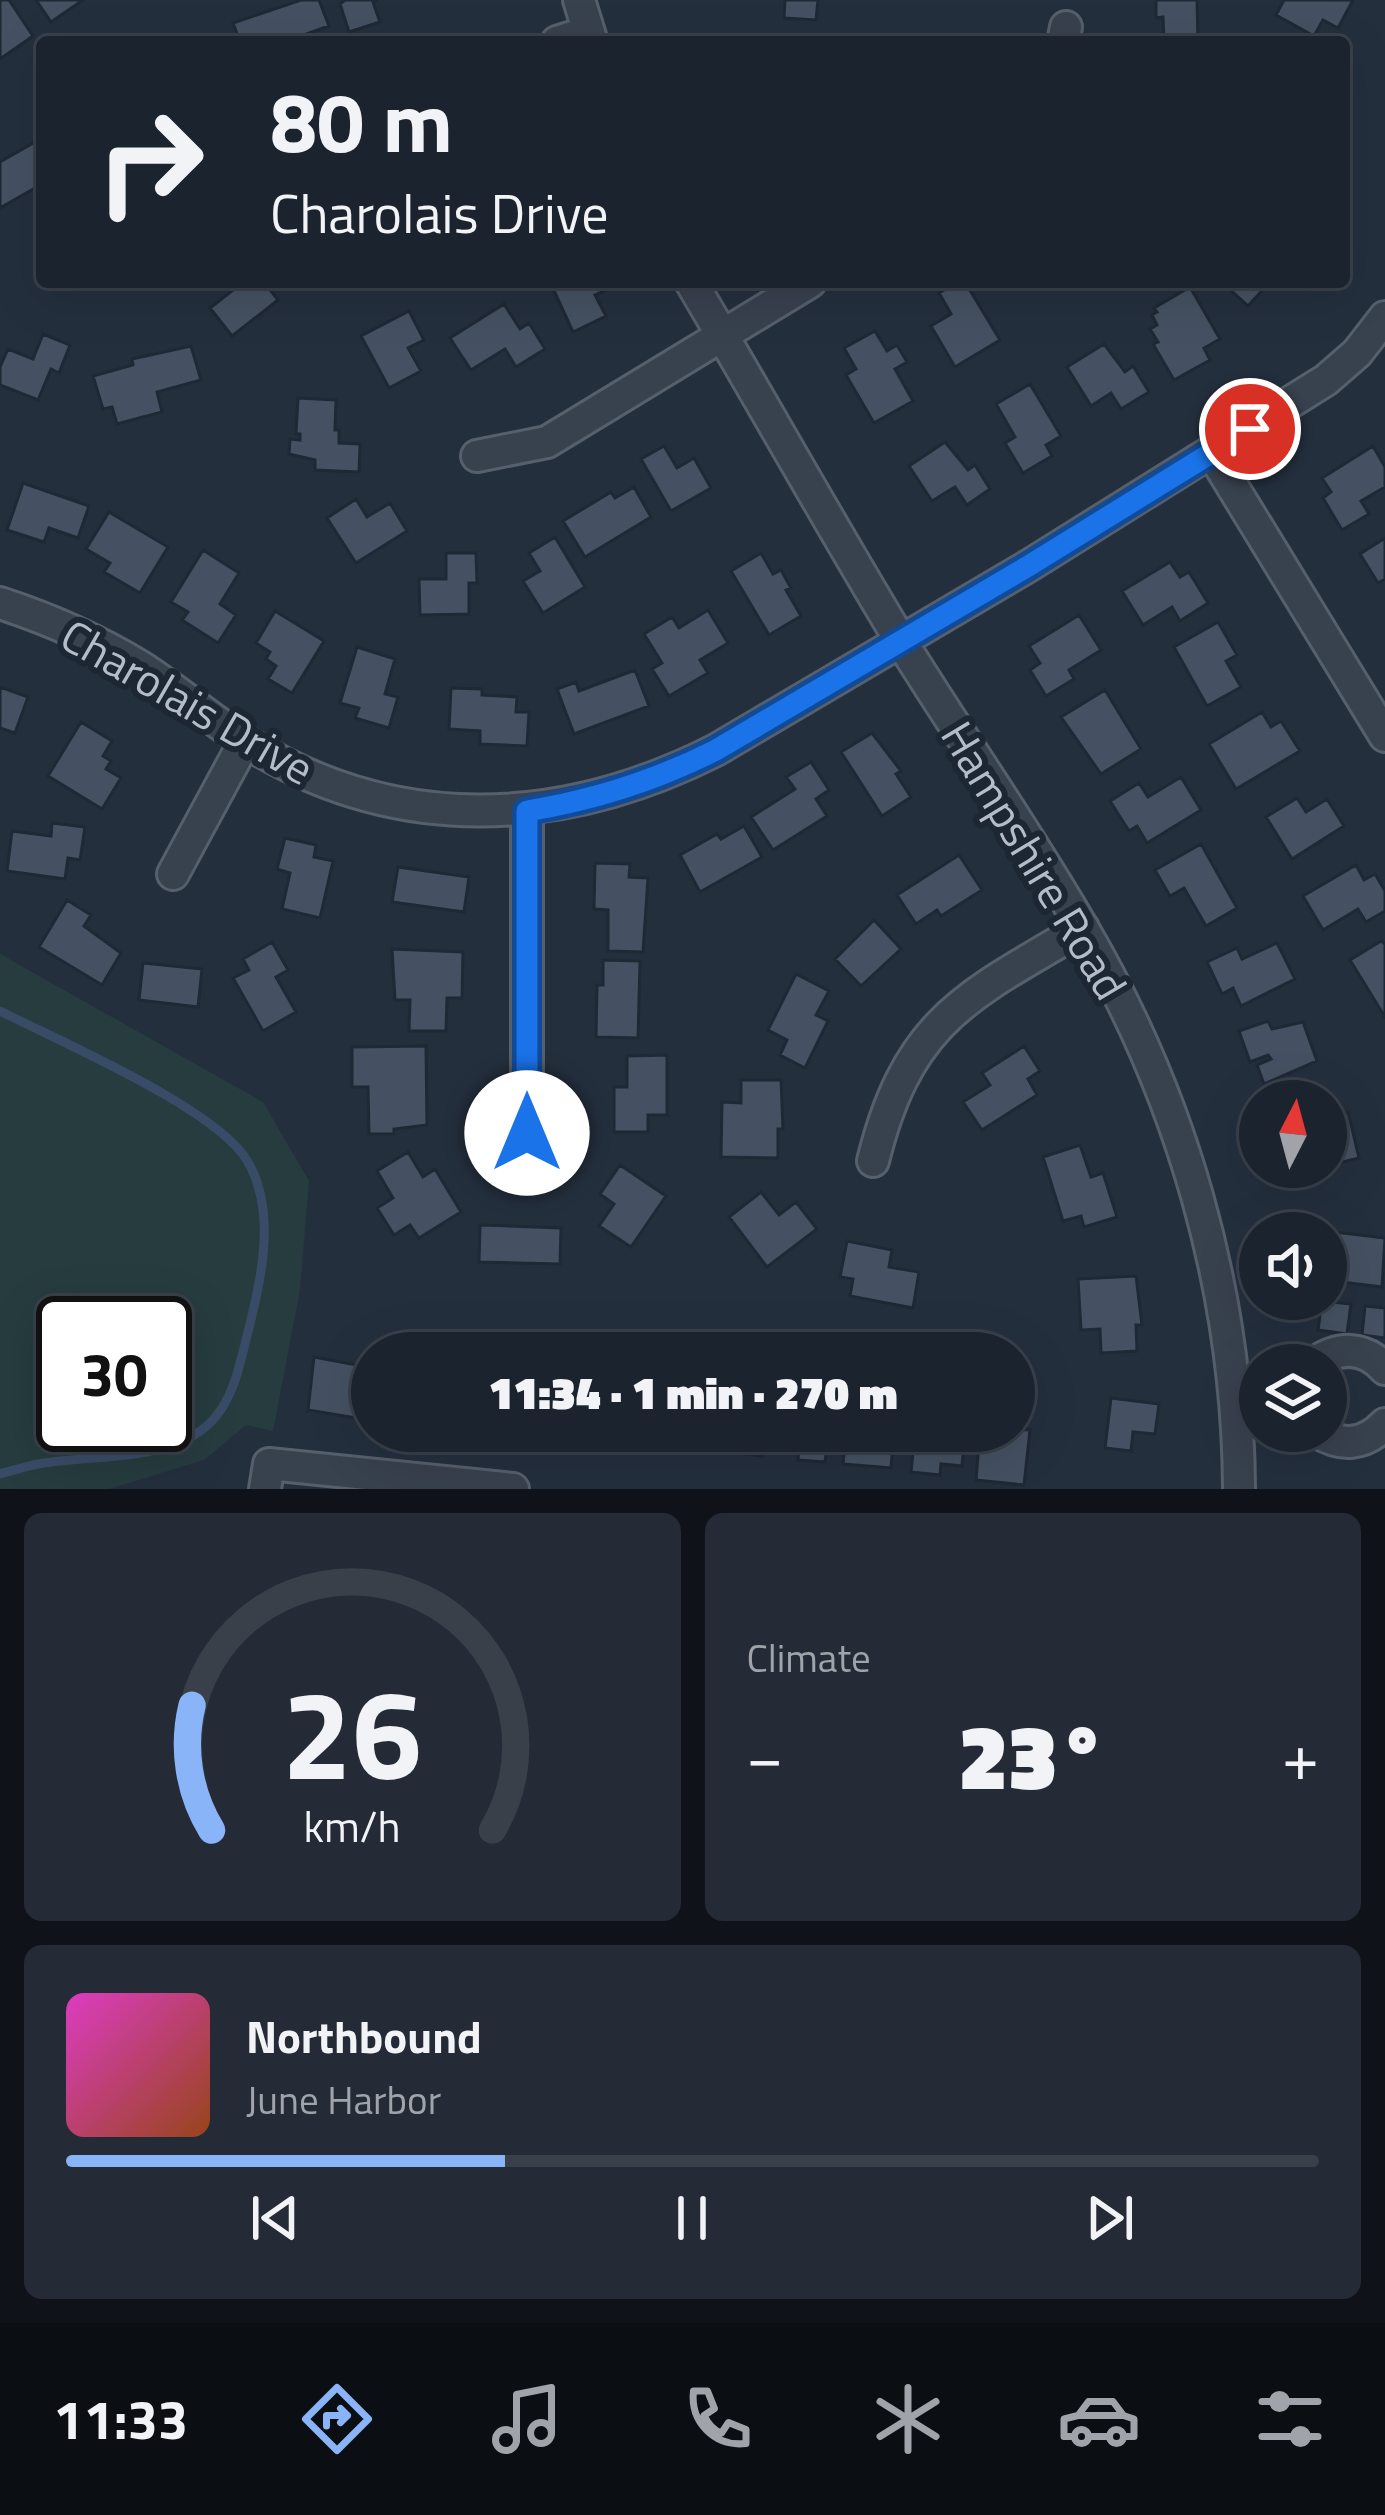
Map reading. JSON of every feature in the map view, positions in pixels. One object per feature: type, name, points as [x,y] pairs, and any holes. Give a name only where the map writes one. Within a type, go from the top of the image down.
[{"type":"street","points":[[579,0],[590,36]]},
{"type":"street","name":"Hampshire Road","points":[[695,288],[901,640],[1083,928],[1125,1006],[1190,1172],[1239,1370]]},
{"type":"street","points":[[477,456],[547,442],[800,288]]},
{"type":"street","name":"Charolais Drive","points":[[0,603],[124,657],[245,741],[301,773],[384,800],[431,809],[527,811],[596,797],[670,773],[1212,453],[1326,380],[1358,353],[1385,317]]},
{"type":"street","points":[[1212,453],[1385,736]]},
{"type":"street","points":[[173,874],[245,741]]},
{"type":"street","points":[[527,811],[527,1133]]},
{"type":"street","points":[[873,1161],[885,1111],[922,1043],[985,985],[1083,928]]},
{"type":"street","points":[[1347,1350],[1369,1355],[1385,1369]]},
{"type":"street","points":[[1347,1443],[1363,1441],[1385,1424]]},
{"type":"street","name":"Hampshire Road","points":[[1239,1489],[1243,1452]]},
{"type":"street","points":[[267,1476],[512,1489]]},
{"type":"green space","points":[[0,954],[263,1102],[309,1181],[300,1290],[273,1431],[246,1425],[204,1460],[109,1489],[0,1489]]},
{"type":"building","points":[[0,0],[9,0],[33,36],[0,59]]},
{"type":"building","points":[[36,0],[83,0],[51,22]]},
{"type":"building","points":[[301,0],[319,0],[329,26],[301,36],[238,36],[233,23]]},
{"type":"building","points":[[378,0],[373,2],[380,22],[349,32],[340,4]]},
{"type":"building","points":[[785,0],[818,0],[816,20],[784,18]]},
{"type":"building","points":[[1156,0],[1197,0],[1198,36],[1164,36],[1163,17],[1156,18]]},
{"type":"building","points":[[1284,0],[1353,0],[1338,28],[1323,20],[1314,36],[1276,15]]},
{"type":"building","points":[[36,141],[36,187],[0,208],[0,162]]},
{"type":"building","points":[[235,288],[269,288],[278,300],[232,336],[210,308]]},
{"type":"building","points":[[553,288],[602,288],[595,295],[606,316],[573,332]]},
{"type":"building","points":[[969,288],[1000,340],[955,367],[931,326],[951,314],[939,293]]},
{"type":"building","points":[[1191,288],[1220,339],[1204,348],[1210,360],[1174,380],[1153,344],[1158,342],[1150,329],[1157,325],[1154,308]]},
{"type":"building","points":[[1228,288],[1264,288],[1248,306]]},
{"type":"building","points":[[504,304],[520,329],[529,323],[545,349],[516,367],[505,349],[471,370],[450,338]]},
{"type":"building","points":[[409,311],[424,340],[408,348],[421,371],[389,388],[361,336]]},
{"type":"building","points":[[875,331],[887,351],[897,345],[907,362],[895,369],[913,401],[874,423],[846,375],[856,369],[844,348]]},
{"type":"building","points":[[43,334],[70,345],[59,373],[51,369],[38,400],[0,385],[0,367],[8,349],[33,359]]},
{"type":"building","points":[[1104,344],[1125,372],[1133,366],[1149,392],[1121,409],[1111,393],[1091,406],[1067,367]]},
{"type":"building","points":[[191,346],[201,380],[157,392],[162,412],[117,424],[112,407],[103,409],[93,376],[133,365],[132,359]]},
{"type":"building","points":[[1030,384],[1061,436],[1046,445],[1052,456],[1023,473],[1005,443],[1015,437],[996,404]]},
{"type":"building","points":[[298,398],[336,400],[339,443],[360,444],[359,472],[315,470],[315,460],[289,454],[290,439],[300,440],[296,434]]},
{"type":"building","points":[[945,442],[968,470],[975,465],[990,489],[967,505],[955,487],[932,501],[909,466]]},
{"type":"building","points":[[664,446],[677,468],[694,458],[711,488],[671,511],[641,459]]},
{"type":"building","points":[[1373,446],[1385,467],[1385,487],[1361,501],[1369,514],[1342,530],[1323,498],[1331,492],[1322,478]]},
{"type":"building","points":[[23,483],[89,506],[78,538],[49,528],[44,542],[7,530]]},
{"type":"building","points":[[634,487],[651,517],[585,557],[563,521],[611,492],[615,498]]},
{"type":"building","points":[[356,499],[367,517],[390,503],[407,531],[356,563],[327,518]]},
{"type":"building","points":[[109,512],[168,547],[140,593],[104,572],[110,563],[86,549]]},
{"type":"building","points":[[555,537],[585,587],[543,613],[523,581],[540,571],[529,553]]},
{"type":"building","points":[[1385,538],[1385,579],[1378,583],[1360,554]]},
{"type":"building","points":[[203,550],[239,573],[220,604],[236,615],[218,643],[182,620],[188,612],[171,602]]},
{"type":"building","points":[[446,553],[476,553],[477,583],[469,583],[469,614],[420,615],[419,579],[446,579]]},
{"type":"building","points":[[761,553],[773,574],[781,570],[801,616],[769,635],[731,571]]},
{"type":"building","points":[[1170,562],[1180,577],[1189,572],[1208,603],[1180,621],[1172,607],[1143,625],[1122,591]]},
{"type":"building","points":[[708,610],[728,643],[700,660],[708,673],[669,696],[652,669],[662,663],[644,634],[672,617],[679,628]]},
{"type":"building","points":[[275,611],[324,641],[292,693],[268,679],[276,666],[266,659],[270,652],[256,643]]},
{"type":"building","points":[[1079,615],[1101,650],[1069,670],[1074,679],[1046,696],[1030,670],[1040,663],[1029,646]]},
{"type":"building","points":[[1218,622],[1237,655],[1226,661],[1241,687],[1207,706],[1174,647]]},
{"type":"building","points":[[357,647],[395,659],[385,694],[398,697],[389,728],[355,718],[359,708],[340,703]]},
{"type":"building","points":[[635,670],[649,706],[574,734],[557,689],[576,682],[579,691]]},
{"type":"building","points":[[0,687],[28,697],[15,733],[0,728]]},
{"type":"building","points":[[451,688],[517,697],[516,712],[529,712],[527,746],[480,744],[480,731],[449,729]]},
{"type":"building","points":[[1105,690],[1141,749],[1101,774],[1061,717]]},
{"type":"building","points":[[1262,712],[1271,727],[1281,721],[1300,751],[1236,789],[1209,744]]},
{"type":"building","points":[[81,722],[112,741],[103,756],[111,761],[106,769],[121,778],[102,809],[48,776]]},
{"type":"building","points":[[872,733],[901,771],[896,774],[911,797],[882,816],[841,752]]},
{"type":"building","points":[[811,762],[829,790],[816,799],[827,816],[773,850],[751,817],[795,789],[786,777]]},
{"type":"building","points":[[1181,777],[1201,810],[1147,843],[1137,826],[1129,831],[1110,801],[1139,783],[1148,797]]},
{"type":"building","points":[[1297,798],[1306,812],[1327,799],[1344,826],[1292,859],[1266,817]]},
{"type":"building","points":[[52,823],[85,827],[80,860],[68,858],[65,879],[7,871],[12,831],[51,836]]},
{"type":"building","points":[[744,826],[762,857],[700,892],[680,855],[717,834],[721,839]]},
{"type":"building","points":[[285,838],[316,845],[314,857],[333,861],[320,918],[282,909],[290,873],[277,869]]},
{"type":"building","points":[[1201,844],[1237,908],[1206,926],[1184,888],[1170,896],[1155,870]]},
{"type":"building","points":[[959,855],[982,890],[941,916],[937,910],[916,924],[897,895]]},
{"type":"building","points":[[595,863],[630,864],[629,877],[648,878],[643,952],[608,951],[608,910],[594,909]]},
{"type":"building","points":[[1356,865],[1364,880],[1375,874],[1385,891],[1385,911],[1366,922],[1358,909],[1323,930],[1303,896]]},
{"type":"building","points":[[398,867],[469,877],[464,912],[392,902]]},
{"type":"building","points":[[67,900],[91,915],[84,926],[121,953],[102,985],[39,947]]},
{"type":"building","points":[[874,920],[901,949],[861,986],[835,959]]},
{"type":"building","points":[[1381,941],[1385,944],[1385,1017],[1350,960]]},
{"type":"building","points":[[272,942],[288,970],[276,977],[296,1012],[263,1031],[233,978],[249,970],[243,959]]},
{"type":"building","points":[[1277,943],[1295,979],[1241,1006],[1233,988],[1222,994],[1207,962],[1237,948],[1242,959]]},
{"type":"building","points":[[392,949],[463,952],[462,998],[447,998],[446,1031],[409,1031],[410,1000],[395,1000]]},
{"type":"building","points":[[603,960],[640,961],[638,1038],[596,1037],[597,985],[603,985]]},
{"type":"building","points":[[143,963],[202,969],[198,1007],[139,1000]]},
{"type":"building","points":[[796,974],[829,991],[816,1015],[828,1021],[805,1068],[780,1055],[787,1040],[768,1030]]},
{"type":"building","points":[[1268,1021],[1272,1029],[1303,1022],[1317,1061],[1263,1080],[1257,1065],[1271,1059],[1268,1055],[1250,1062],[1239,1031]]},
{"type":"building","points":[[426,1046],[427,1125],[394,1129],[394,1134],[369,1134],[368,1087],[352,1087],[352,1047]]},
{"type":"building","points":[[1024,1046],[1040,1071],[1028,1079],[1037,1095],[982,1130],[963,1102],[990,1085],[982,1073]]},
{"type":"building","points":[[667,1055],[667,1115],[648,1115],[648,1132],[614,1132],[614,1087],[627,1087],[627,1056]]},
{"type":"building","points":[[741,1080],[781,1080],[783,1129],[778,1129],[778,1158],[721,1157],[722,1102],[741,1103]]},
{"type":"building","points":[[1347,1112],[1359,1158],[1347,1161]]},
{"type":"building","points":[[1080,1145],[1091,1177],[1103,1173],[1117,1217],[1084,1227],[1081,1216],[1063,1221],[1043,1157]]},
{"type":"building","points":[[408,1152],[423,1177],[435,1169],[461,1212],[419,1238],[410,1225],[394,1235],[377,1208],[393,1198],[377,1171]]},
{"type":"building","points":[[620,1165],[666,1196],[631,1247],[599,1226],[614,1204],[600,1194]]},
{"type":"building","points":[[761,1192],[779,1215],[796,1202],[817,1229],[767,1267],[729,1217]]},
{"type":"building","points":[[480,1225],[561,1228],[560,1264],[479,1262]]},
{"type":"building","points":[[1347,1234],[1385,1238],[1382,1287],[1347,1283]]},
{"type":"building","points":[[847,1241],[892,1250],[889,1267],[919,1272],[913,1308],[850,1296],[853,1279],[840,1277]]},
{"type":"building","points":[[1136,1276],[1142,1325],[1136,1325],[1137,1351],[1101,1353],[1100,1329],[1081,1330],[1078,1279]]},
{"type":"building","points":[[1347,1304],[1351,1304],[1347,1334],[1318,1330],[1319,1320],[1347,1320]]},
{"type":"building","points":[[1365,1306],[1385,1308],[1385,1338],[1362,1335]]},
{"type":"building","points":[[314,1357],[351,1364],[351,1417],[308,1410]]},
{"type":"building","points":[[1111,1398],[1159,1404],[1155,1434],[1133,1432],[1131,1451],[1105,1448]]},
{"type":"building","points":[[799,1452],[826,1452],[825,1462],[798,1460]]},
{"type":"building","points":[[844,1452],[892,1452],[891,1468],[843,1464]]},
{"type":"building","points":[[913,1452],[963,1452],[962,1466],[941,1464],[940,1475],[911,1472]]},
{"type":"building","points":[[978,1452],[1028,1452],[1024,1485],[976,1480]]},
{"type":"waterway","points":[[0,1011],[135,1078],[205,1120],[248,1162],[257,1182],[264,1224],[258,1290],[239,1366],[228,1398],[210,1423],[180,1442],[147,1452],[44,1463],[0,1474]]},
{"type":"route","points":[[527,1133],[527,811],[619,791],[716,750],[1250,429]]}]
